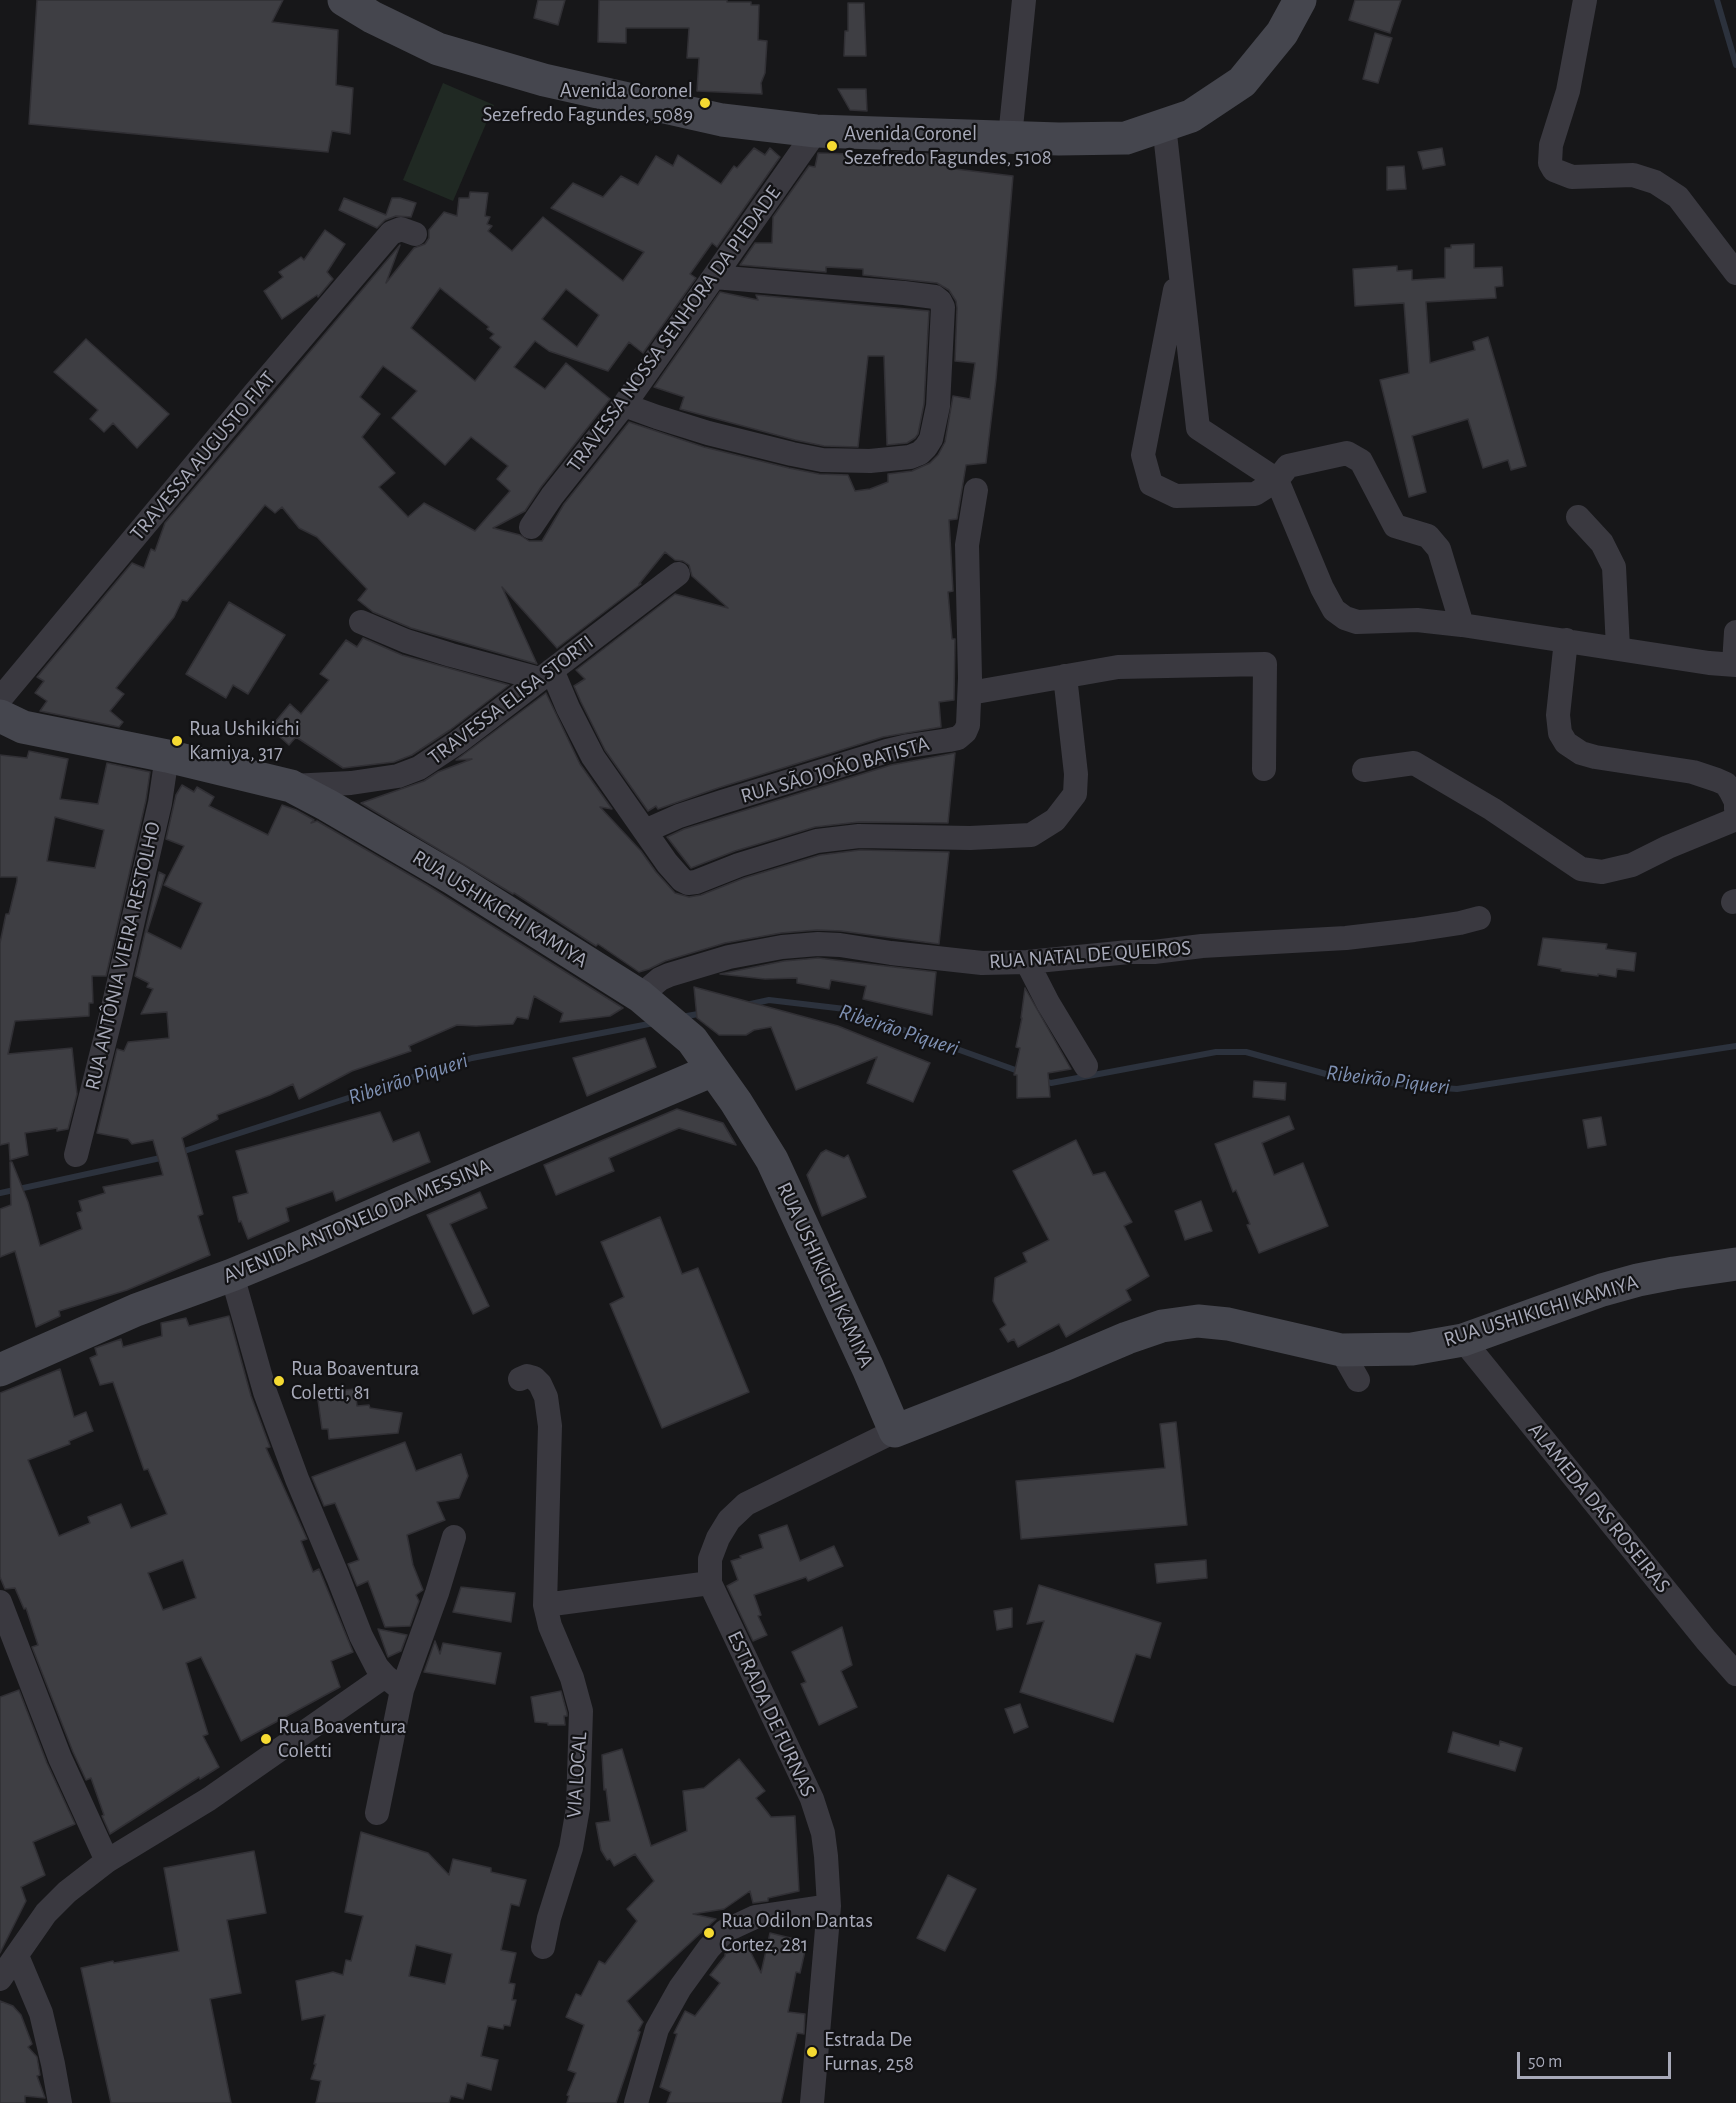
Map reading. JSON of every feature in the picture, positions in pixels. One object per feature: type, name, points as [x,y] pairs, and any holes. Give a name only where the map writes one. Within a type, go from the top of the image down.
[{"type":"main road","points":[[344,0],[372,17],[438,49],[544,80],[722,120],[816,131],[1059,139],[1126,138],[1191,116],[1242,82],[1282,33],[1300,0]]},
{"type":"main road","name":"RUA USHIKICHI KAMIYA","points":[[0,716],[23,727],[167,756],[291,786],[454,879],[645,999],[692,1040],[736,1102],[772,1160],[895,1431],[1162,1326],[1198,1321],[1228,1324],[1341,1350],[1412,1348],[1463,1340],[1629,1282],[1736,1264]]},
{"type":"main road","name":"AVENIDA ANTONELO DA MESSINA","points":[[0,1370],[136,1310],[232,1275],[307,1244],[713,1070]]},
{"type":"street","points":[[1011,137],[1024,0]]},
{"type":"street","points":[[1586,0],[1568,91],[1551,145],[1550,163],[1554,170],[1572,177],[1633,175],[1655,182],[1678,197],[1736,273]]},
{"type":"street","points":[[1164,125],[1198,428],[1277,480],[1322,588],[1334,610],[1345,618],[1357,622],[1417,620],[1462,625],[1709,663],[1735,664],[1736,632]]},
{"type":"street","name":"TRAVESSA NOSSA SENHORA DA PIEDADE","points":[[531,527],[552,496],[624,405],[816,131]]},
{"type":"street","name":"TRAVESSA AUGUSTO FIAT","points":[[0,699],[261,385],[391,233],[401,229],[415,234]]},
{"type":"street","points":[[1180,267],[1143,455],[1151,484],[1176,495],[1255,494],[1277,480],[1288,466],[1347,453],[1361,461],[1395,526],[1428,536],[1439,549],[1462,625]]},
{"type":"street","points":[[624,405],[708,432],[822,460],[870,461],[910,457],[920,453],[931,439],[938,406],[943,307],[935,297],[714,277]]},
{"type":"street","name":"RUA SÃO JOÃO BATISTA","points":[[645,831],[679,816],[887,751],[958,738],[968,725],[970,693],[967,545],[976,490]]},
{"type":"street","points":[[1578,517],[1602,543],[1614,567],[1618,648]]},
{"type":"street","name":"TRAVESSA ELISA STORTI","points":[[291,786],[363,781],[398,776],[419,768],[458,742],[678,574]]},
{"type":"street","points":[[361,622],[406,641],[451,656],[546,675],[568,708],[593,757],[667,864],[682,880],[688,883],[817,841],[859,836],[970,838],[1031,835],[1055,820],[1075,794],[1076,774],[1065,676]]},
{"type":"street","points":[[1566,640],[1558,715],[1560,733],[1566,743],[1581,753],[1595,757],[1693,772],[1718,780],[1726,784],[1731,792],[1736,802],[1736,809]]},
{"type":"street","points":[[970,693],[1118,667],[1264,664],[1264,769]]},
{"type":"street","name":"RUA ANTÔNIA VIEIRA RESTOLHO","points":[[76,1155],[112,1012],[157,814],[167,756]]},
{"type":"street","points":[[1364,770],[1414,763],[1492,809],[1581,869],[1602,872],[1632,865],[1736,819]]},
{"type":"street","name":"RUA NATAL DE QUEIROS","points":[[645,999],[660,979],[669,975],[729,957],[782,947],[840,945],[982,963],[1027,962],[1202,946],[1346,938],[1425,929],[1479,918]]},
{"type":"street","points":[[1027,962],[1048,1003],[1086,1066]]},
{"type":"street","points":[[232,1275],[263,1386],[284,1444],[361,1636],[370,1655],[394,1683]]},
{"type":"street","name":"ALAMEDA DAS ROSEIRAS","points":[[1463,1340],[1736,1674]]},
{"type":"street","points":[[1341,1350],[1358,1380]]},
{"type":"street","name":"VIA LOCAL","points":[[520,1379],[527,1376],[534,1378],[546,1396],[550,1426],[545,1605],[550,1626],[572,1678],[581,1711],[578,1808],[571,1848],[549,1918],[543,1947]]},
{"type":"street","name":"ESTRADA DE FURNAS","points":[[812,2103],[829,1906],[823,1833],[812,1799],[710,1583],[710,1559],[718,1538],[729,1520],[746,1504],[895,1431]]},
{"type":"street","points":[[377,1813],[394,1683],[454,1537]]},
{"type":"street","points":[[545,1605],[710,1583]]},
{"type":"street","points":[[0,1602],[60,1758],[107,1861]]},
{"type":"street","points":[[0,1979],[46,1913],[67,1892],[107,1861],[394,1683]]},
{"type":"street","points":[[636,2103],[657,2029],[680,1988],[717,1940],[726,1931],[755,1917],[829,1906]]},
{"type":"street","points":[[17,1956],[41,2013],[60,2103]]},
{"type":"shaded area","points":[[443,83],[494,105],[453,201],[403,180]]},
{"type":"building","points":[[37,0],[283,0],[272,22],[338,30],[336,85],[353,88],[350,134],[332,131],[328,152],[29,124]]},
{"type":"building","points":[[538,0],[565,0],[558,25],[534,18]]},
{"type":"building","points":[[599,0],[727,0],[727,2],[751,2],[751,5],[759,5],[758,40],[767,41],[765,73],[761,83],[762,94],[697,91],[699,58],[687,58],[689,28],[626,28],[626,43],[598,42]]},
{"type":"building","points":[[1355,0],[1401,0],[1390,33],[1349,20]]},
{"type":"building","points":[[848,3],[864,3],[866,56],[844,56],[845,31],[848,31]]},
{"type":"building","points":[[1375,33],[1392,38],[1378,83],[1363,79]]},
{"type":"building","points":[[838,89],[866,89],[867,111],[850,110]]},
{"type":"building","points":[[754,148],[765,155],[770,148],[780,157],[717,247],[712,243],[690,274],[696,278],[643,353],[629,342],[608,371],[549,351],[535,341],[514,367],[545,389],[566,363],[610,399],[525,511],[493,528],[520,535],[529,541],[542,541],[564,504],[629,422],[704,447],[789,468],[819,474],[848,475],[855,491],[870,489],[888,482],[888,474],[912,471],[930,463],[938,455],[945,442],[953,396],[970,399],[975,363],[955,361],[957,308],[956,301],[949,290],[937,283],[863,275],[863,269],[826,267],[826,272],[740,265],[755,243],[772,243],[773,217],[809,166],[815,167],[818,153],[853,154],[853,157],[894,157],[894,152],[947,155],[947,168],[1013,176],[996,379],[986,463],[966,465],[957,519],[949,520],[953,591],[948,592],[952,639],[955,639],[954,700],[939,702],[941,727],[883,737],[658,809],[656,806],[648,811],[605,750],[574,686],[585,679],[576,670],[675,594],[728,608],[692,576],[689,565],[675,560],[665,552],[639,584],[641,584],[557,648],[502,587],[537,664],[411,628],[373,612],[358,600],[367,589],[317,537],[299,528],[282,507],[275,513],[265,505],[187,601],[182,600],[174,617],[116,688],[124,694],[110,711],[123,722],[119,727],[40,711],[47,701],[35,693],[44,681],[37,677],[132,563],[144,568],[151,549],[155,551],[165,523],[400,245],[386,283],[414,248],[425,244],[429,238],[429,230],[444,212],[457,216],[459,198],[469,198],[470,192],[488,193],[485,216],[490,217],[487,224],[492,226],[488,231],[512,251],[543,217],[623,281],[644,252],[551,208],[573,183],[603,197],[621,176],[638,185],[656,156],[673,166],[678,155],[721,184],[734,166],[737,168]],"holes":[[[440,288],[489,327],[487,329],[494,334],[490,338],[501,347],[475,381],[411,328]],[[566,289],[599,315],[577,347],[542,319]],[[383,366],[417,391],[392,418],[445,465],[471,437],[508,466],[497,479],[510,491],[475,531],[424,503],[408,517],[379,487],[395,473],[362,437],[380,414],[360,397]]]},
{"type":"building","points":[[1442,148],[1445,165],[1423,169],[1418,152]]},
{"type":"building","points":[[1404,166],[1406,189],[1387,190],[1387,167]]},
{"type":"building","points":[[344,198],[386,215],[392,198],[416,203],[411,217],[396,216],[385,220],[377,228],[339,210]]},
{"type":"building","points":[[325,230],[345,244],[327,272],[333,279],[318,297],[317,295],[282,319],[264,291],[283,277],[279,272],[301,257],[304,260]]},
{"type":"building","points":[[1474,244],[1474,268],[1502,267],[1503,286],[1495,287],[1496,298],[1426,302],[1430,363],[1475,350],[1473,342],[1488,337],[1526,466],[1511,470],[1508,460],[1483,468],[1468,419],[1412,436],[1426,492],[1409,497],[1380,380],[1409,373],[1404,303],[1355,306],[1353,269],[1397,266],[1397,271],[1412,270],[1412,280],[1445,278],[1445,248],[1451,248],[1451,245]]},
{"type":"building","points":[[720,292],[758,300],[756,295],[929,311],[924,404],[918,434],[907,443],[887,445],[884,356],[868,356],[858,447],[824,446],[795,440],[680,409],[684,397],[654,387]]},
{"type":"building","points":[[86,339],[169,414],[137,448],[113,423],[104,432],[90,419],[98,410],[54,372]]},
{"type":"building","points":[[229,602],[285,635],[248,694],[233,685],[226,698],[186,674]]},
{"type":"building","points":[[363,638],[402,655],[509,685],[450,730],[412,755],[394,762],[343,768],[296,737],[289,745],[270,728],[290,704],[301,714],[329,680],[320,674],[346,640],[357,647]]},
{"type":"building","points":[[546,693],[580,764],[612,809],[600,807],[641,851],[675,893],[689,897],[701,895],[744,878],[820,855],[860,850],[949,852],[939,944],[841,931],[781,933],[725,943],[665,961],[639,972],[598,944],[596,946],[514,893],[361,803],[424,781],[438,772],[472,759],[456,760]]},
{"type":"building","points":[[29,751],[68,759],[60,799],[98,804],[107,763],[150,772],[146,800],[106,976],[92,976],[93,1003],[89,1003],[89,1016],[15,1021],[8,1054],[72,1048],[77,1094],[68,1129],[57,1131],[57,1128],[25,1133],[28,1155],[10,1160],[9,1143],[0,1145],[0,943],[17,877],[0,877],[0,755],[27,758]],"holes":[[[55,817],[104,830],[95,868],[47,861]]]},
{"type":"building","points":[[955,753],[948,823],[859,822],[815,827],[735,851],[691,868],[667,837],[684,829],[891,765]]},
{"type":"building","points":[[182,785],[194,792],[197,787],[214,797],[209,806],[268,835],[282,805],[296,810],[314,820],[311,823],[317,821],[427,885],[623,1008],[610,1016],[560,1022],[563,1013],[534,996],[528,1019],[517,1017],[513,1024],[457,1025],[409,1046],[411,1051],[352,1071],[299,1099],[293,1084],[217,1115],[218,1119],[182,1138],[203,1214],[198,1216],[210,1255],[127,1290],[59,1311],[60,1316],[36,1327],[15,1251],[0,1257],[0,1209],[11,1205],[10,1162],[12,1162],[28,1202],[40,1246],[82,1229],[77,1213],[82,1211],[79,1201],[105,1193],[103,1187],[163,1175],[153,1140],[132,1144],[128,1139],[97,1133],[117,1049],[124,1051],[128,1042],[169,1038],[167,1012],[141,1014],[153,989],[147,987],[149,983],[135,976],[159,872],[165,875],[147,932],[181,949],[202,903],[164,885],[184,846],[166,839],[176,795]]},
{"type":"building","points":[[1543,938],[1607,944],[1606,949],[1636,953],[1634,971],[1617,969],[1616,977],[1598,974],[1598,976],[1538,965]]},
{"type":"building","points":[[818,958],[936,972],[932,1015],[863,999],[866,986],[831,980],[829,989],[797,983],[797,978],[765,979],[720,974],[784,961]]},
{"type":"building","points":[[694,987],[838,1026],[930,1063],[913,1102],[867,1083],[877,1057],[796,1090],[771,1027],[754,1030],[746,1035],[719,1035],[697,1018]]},
{"type":"building","points":[[1025,988],[1071,1069],[1048,1073],[1050,1097],[1017,1098],[1017,1075],[1014,1075],[1020,1048],[1016,1047]]},
{"type":"building","points":[[645,1038],[656,1067],[587,1096],[573,1058]]},
{"type":"building","points":[[1254,1081],[1286,1083],[1285,1100],[1253,1097]]},
{"type":"building","points":[[677,1109],[723,1123],[736,1145],[679,1128],[609,1158],[614,1171],[556,1195],[544,1165]]},
{"type":"building","points":[[380,1112],[393,1142],[419,1132],[430,1162],[336,1201],[333,1191],[286,1208],[289,1221],[248,1239],[241,1221],[239,1222],[233,1197],[248,1193],[236,1151]]},
{"type":"building","points":[[1289,1116],[1294,1129],[1262,1143],[1274,1175],[1303,1163],[1328,1226],[1259,1253],[1247,1225],[1250,1224],[1236,1190],[1233,1192],[1215,1144]]},
{"type":"building","points":[[1601,1117],[1606,1145],[1588,1148],[1583,1120]]},
{"type":"building","points":[[1076,1140],[1093,1175],[1105,1172],[1132,1222],[1124,1226],[1149,1276],[1126,1290],[1131,1300],[1066,1337],[1059,1324],[1018,1347],[1014,1339],[1008,1342],[1000,1329],[1006,1325],[993,1301],[995,1278],[1027,1262],[1023,1253],[1049,1240],[1013,1171]]},
{"type":"building","points":[[826,1150],[844,1158],[848,1155],[866,1197],[822,1216],[807,1175],[821,1153]]},
{"type":"building","points":[[480,1192],[487,1208],[450,1224],[489,1306],[473,1314],[427,1215]]},
{"type":"building","points":[[1201,1201],[1212,1231],[1185,1240],[1175,1211]]},
{"type":"building","points":[[660,1217],[682,1274],[698,1268],[749,1392],[662,1428],[610,1304],[624,1297],[601,1242]]},
{"type":"building","points":[[229,1316],[251,1396],[270,1447],[266,1448],[307,1539],[301,1541],[313,1572],[319,1569],[353,1652],[331,1661],[340,1687],[241,1741],[201,1657],[186,1663],[208,1734],[203,1736],[219,1767],[200,1779],[199,1777],[110,1834],[91,1778],[86,1780],[73,1752],[32,1647],[38,1645],[26,1608],[24,1609],[15,1588],[5,1589],[0,1577],[0,1393],[60,1369],[74,1417],[86,1412],[93,1431],[69,1441],[70,1444],[28,1460],[59,1536],[90,1523],[88,1517],[121,1504],[131,1528],[167,1514],[148,1469],[144,1470],[113,1382],[100,1385],[90,1358],[97,1355],[95,1348],[121,1339],[123,1347],[162,1336],[161,1323],[186,1318],[189,1326]],"holes":[[[183,1560],[196,1598],[163,1610],[148,1573]]]},
{"type":"building","points":[[355,1389],[357,1406],[369,1405],[370,1408],[402,1413],[398,1433],[329,1439],[328,1429],[322,1429],[317,1393]]},
{"type":"building","points":[[1176,1422],[1187,1525],[1021,1539],[1016,1481],[1165,1468],[1160,1424]]},
{"type":"building","points":[[405,1442],[416,1471],[461,1454],[468,1476],[459,1498],[437,1502],[445,1520],[407,1535],[413,1565],[423,1590],[416,1595],[419,1601],[410,1626],[385,1627],[368,1581],[357,1586],[348,1564],[359,1560],[335,1503],[324,1506],[312,1477]]},
{"type":"building","points":[[787,1525],[800,1561],[834,1546],[843,1566],[808,1581],[806,1577],[754,1595],[761,1615],[758,1616],[767,1635],[753,1641],[727,1586],[738,1580],[731,1561],[763,1548],[759,1535]]},
{"type":"building","points":[[1206,1560],[1207,1578],[1157,1583],[1155,1564]]},
{"type":"building","points":[[1039,1585],[1161,1623],[1150,1658],[1136,1654],[1113,1722],[1020,1692],[1044,1621],[1027,1624]]},
{"type":"building","points":[[461,1587],[515,1593],[511,1622],[453,1612]]},
{"type":"building","points":[[1012,1608],[1012,1627],[997,1630],[994,1611]]},
{"type":"building","points":[[842,1627],[852,1665],[841,1671],[857,1707],[819,1725],[801,1684],[806,1682],[792,1652]]},
{"type":"building","points":[[378,1629],[407,1635],[401,1651],[388,1657]]},
{"type":"building","points":[[435,1641],[440,1654],[443,1643],[501,1653],[495,1684],[424,1672]]},
{"type":"building","points":[[19,1690],[47,1763],[75,1824],[33,1842],[45,1875],[21,1887],[26,1901],[0,1953],[0,1697]]},
{"type":"building","points":[[561,1691],[567,1713],[567,1716],[564,1716],[565,1725],[535,1722],[531,1697]]},
{"type":"building","points":[[1020,1704],[1028,1727],[1014,1733],[1005,1709]]},
{"type":"building","points":[[1453,1732],[1499,1746],[1500,1741],[1522,1748],[1515,1771],[1448,1752]]},
{"type":"building","points":[[622,1749],[651,1846],[687,1831],[683,1791],[704,1788],[739,1759],[765,1791],[756,1798],[771,1817],[795,1816],[799,1891],[768,1898],[768,1901],[753,1903],[750,1891],[724,1909],[693,1914],[716,1919],[627,2001],[643,2022],[638,2031],[640,2032],[616,2103],[567,2103],[569,2096],[567,2095],[576,2073],[568,2070],[584,2025],[566,2017],[576,1994],[581,1996],[599,1961],[605,1964],[637,1921],[627,1909],[654,1881],[635,1854],[614,1866],[601,1850],[596,1823],[610,1821],[606,1789],[604,1790],[602,1755]]},
{"type":"building","points":[[361,1832],[428,1853],[449,1875],[453,1859],[491,1868],[491,1872],[526,1880],[519,1906],[511,1904],[501,1950],[516,1953],[509,1983],[515,1984],[512,2000],[516,2000],[510,2026],[504,2025],[503,2029],[488,2026],[481,2056],[498,2060],[491,2090],[467,2083],[463,2099],[451,2096],[449,2103],[316,2103],[321,2081],[311,2079],[325,2015],[302,2020],[296,1981],[333,1972],[343,1975],[346,1960],[351,1961],[363,1916],[345,1912]],"holes":[[[416,1945],[452,1954],[445,1984],[409,1976]]]},
{"type":"building","points":[[254,1851],[266,1913],[227,1920],[241,1993],[210,1999],[231,2103],[111,2103],[81,1968],[179,1951],[164,1868]]},
{"type":"building","points":[[948,1875],[976,1889],[945,1951],[917,1938]]},
{"type":"building","points":[[770,1933],[807,1942],[800,1973],[796,1972],[788,2012],[805,2014],[804,2034],[797,2033],[781,2103],[667,2103],[671,2092],[660,2087],[677,2034],[674,2033],[685,2011],[695,2016],[720,1983],[710,1975],[725,1954],[745,1941],[761,1973]]},
{"type":"building","points":[[0,2001],[13,2006],[21,2015],[32,2044],[28,2047],[37,2057],[40,2075],[37,2076],[45,2098],[25,2096],[25,2103],[0,2103]]},
{"type":"waterway","points":[[1717,0],[1736,65]]},
{"type":"waterway","name":"Ribeirão Piqueri","points":[[746,1005],[769,1000],[845,1009],[1021,1072]]},
{"type":"waterway","name":"Ribeirão Piqueri","points":[[681,1017],[704,1013]]},
{"type":"waterway","name":"Ribeirão Piqueri","points":[[178,1153],[472,1058],[654,1023]]},
{"type":"waterway","name":"Ribeirão Piqueri","points":[[1042,1080],[1051,1083],[1216,1052],[1246,1052],[1326,1074],[1457,1089],[1736,1046]]},
{"type":"waterway","name":"Ribeirão Piqueri","points":[[0,1193],[165,1157]]},
{"type":"place","name":"Avenida Coronel Sezefredo Fagundes, 5089","points":[[705,103]]},
{"type":"place","name":"Avenida Coronel Sezefredo Fagundes, 5108","points":[[832,146]]},
{"type":"place","name":"Rua Ushikichi Kamiya, 317","points":[[177,741]]},
{"type":"place","name":"Rua Boaventura Coletti, 81","points":[[279,1381]]},
{"type":"place","name":"Rua Boaventura Coletti","points":[[266,1739]]},
{"type":"place","name":"Rua Odilon Dantas Cortez, 281","points":[[709,1933]]},
{"type":"place","name":"Estrada De Furnas, 258","points":[[812,2052]]}]
